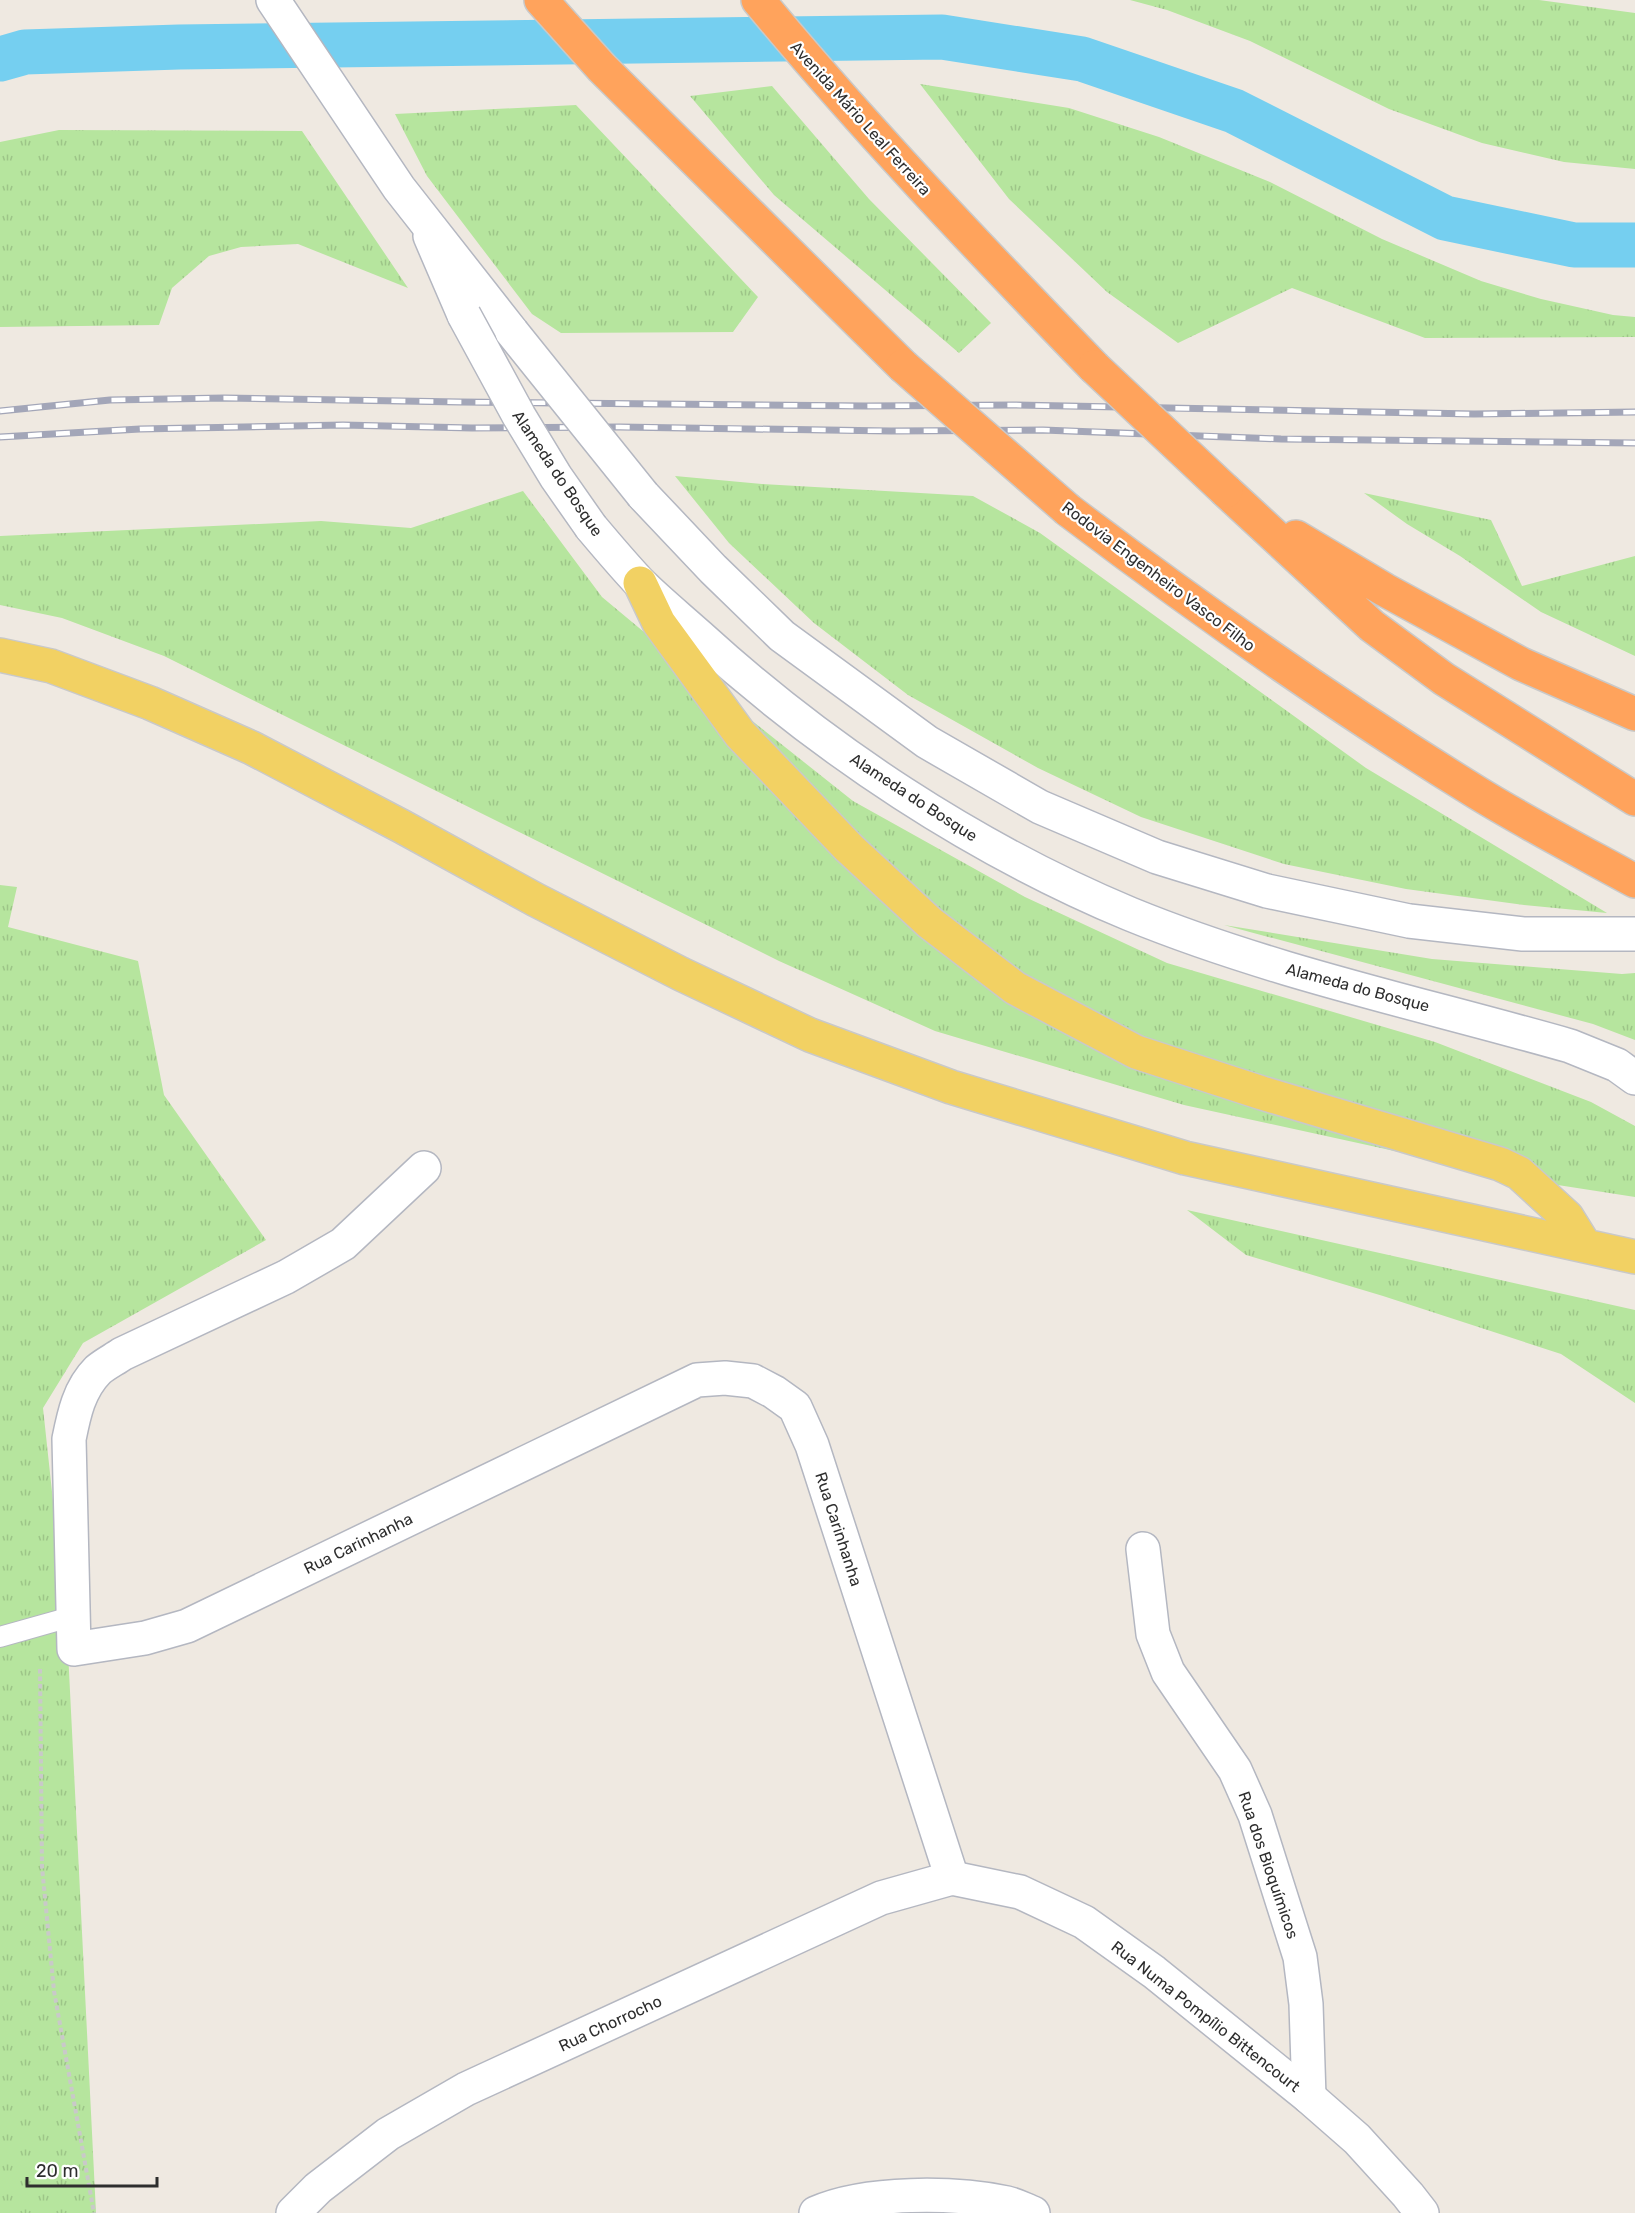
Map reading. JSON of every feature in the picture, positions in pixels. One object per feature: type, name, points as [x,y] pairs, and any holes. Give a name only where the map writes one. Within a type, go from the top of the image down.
[{"type":"highway","name":"Rodovia Engenheiro Vasco Filho","points":[[541,0],[602,68],[903,366],[1068,510],[1173,590],[1309,685],[1478,793],[1635,881]]},
{"type":"highway","name":"Avenida Mário Leal Ferreira","points":[[758,0],[829,85],[965,234],[1094,367],[1232,497]]},
{"type":"highway","points":[[1232,497],[1384,590],[1521,664],[1635,714]]},
{"type":"highway","points":[[1232,497],[1372,626],[1444,679],[1635,799]]},
{"type":"main road","points":[[640,583],[659,623],[740,734],[849,848],[922,916],[1015,988],[1136,1052],[1262,1093],[1500,1164],[1519,1173],[1567,1217],[1585,1246]]},
{"type":"main road","points":[[0,655],[51,666],[150,703],[252,748],[536,900],[681,974],[810,1035],[951,1088],[1185,1158],[1635,1257]]},
{"type":"street","points":[[273,0],[399,188],[643,495],[713,569],[782,636],[927,742],[1040,807],[1157,857],[1267,891],[1409,921],[1522,934],[1635,934]]},
{"type":"street","name":"Alameda do Bosque","points":[[421,215],[464,315],[519,416],[591,527],[640,583],[746,678],[827,741],[946,820],[1032,870],[1132,915],[1260,961],[1570,1046],[1617,1065],[1635,1078]]},
{"type":"street","name":"Rua Carinhanha","points":[[424,1168],[343,1244],[286,1277],[122,1354],[99,1369],[83,1389],[75,1410],[69,1439],[74,1649],[145,1638],[187,1626],[697,1380],[725,1378],[753,1381],[795,1407],[812,1444],[952,1878]]},
{"type":"street","name":"Rua dos Bioquímicos","points":[[1143,1549],[1153,1634],[1168,1672],[1235,1770],[1256,1815],[1300,1957],[1306,2004],[1309,2097]]},
{"type":"street","name":"Rua Numa Pompílio Bittencourt","points":[[952,1878],[1020,1892],[1084,1922],[1154,1972],[1309,2097],[1357,2139],[1422,2213]]},
{"type":"street","name":"Rua Chorrocho","points":[[293,2213],[318,2188],[388,2134],[466,2090],[881,1898],[952,1878]]},
{"type":"street","points":[[816,2213],[878,2198],[930,2194],[1008,2203],[1033,2213]]},
{"type":"lane","points":[[0,1637],[74,1616]]},
{"type":"path","points":[[40,1626],[42,1867],[54,1991],[94,2213]]},
{"type":"green space","points":[[1130,0],[1539,0],[1635,13],[1635,169],[1564,162],[1482,143],[1389,109],[1250,41],[1167,10]]},
{"type":"green space","points":[[920,84],[1069,108],[1159,137],[1270,182],[1382,239],[1481,281],[1541,299],[1613,315],[1635,317],[1635,337],[1425,338],[1292,288],[1178,343],[1107,292],[1009,199]]},
{"type":"green space","points":[[772,86],[869,199],[991,323],[959,353],[774,195],[690,96]]},
{"type":"green space","points":[[576,105],[758,297],[733,332],[561,333],[532,314],[427,176],[395,114]]},
{"type":"green space","points":[[59,130],[302,131],[408,288],[298,244],[241,247],[209,256],[172,288],[159,325],[0,327],[0,142]]},
{"type":"green space","points":[[675,476],[762,484],[973,496],[1040,533],[1366,768],[1607,913],[1524,905],[1406,889],[1284,864],[1141,817],[1038,768],[908,695],[814,623],[729,543]]},
{"type":"green space","points":[[523,491],[602,597],[722,697],[853,801],[1025,897],[1167,963],[1435,1042],[1591,1102],[1635,1126],[1635,1197],[1532,1181],[1184,1105],[935,1031],[779,961],[164,656],[62,618],[0,605],[0,536],[321,521],[411,528]]},
{"type":"green space","points":[[1364,493],[1491,520],[1522,586],[1635,556],[1635,656],[1541,612]]},
{"type":"green space","points":[[0,885],[17,887],[8,927],[138,961],[164,1095],[266,1240],[83,1343],[43,1408],[67,1631],[96,2213],[0,2213]]},
{"type":"green space","points":[[1224,925],[1432,959],[1622,974],[1635,973],[1635,1040],[1593,1024]]},
{"type":"green space","points":[[1187,1210],[1635,1310],[1635,1403],[1561,1354],[1383,1296],[1246,1255]]},
{"type":"waterway","points":[[0,59],[25,52],[179,47],[942,37],[1082,59],[1234,111],[1445,218],[1574,245],[1635,245]]},
{"type":"railway","points":[[0,411],[110,400],[224,398],[866,406],[1013,405],[1474,414],[1635,412]]},
{"type":"railway","points":[[0,437],[140,429],[343,425],[891,431],[1043,430],[1281,439],[1635,443]]}]
